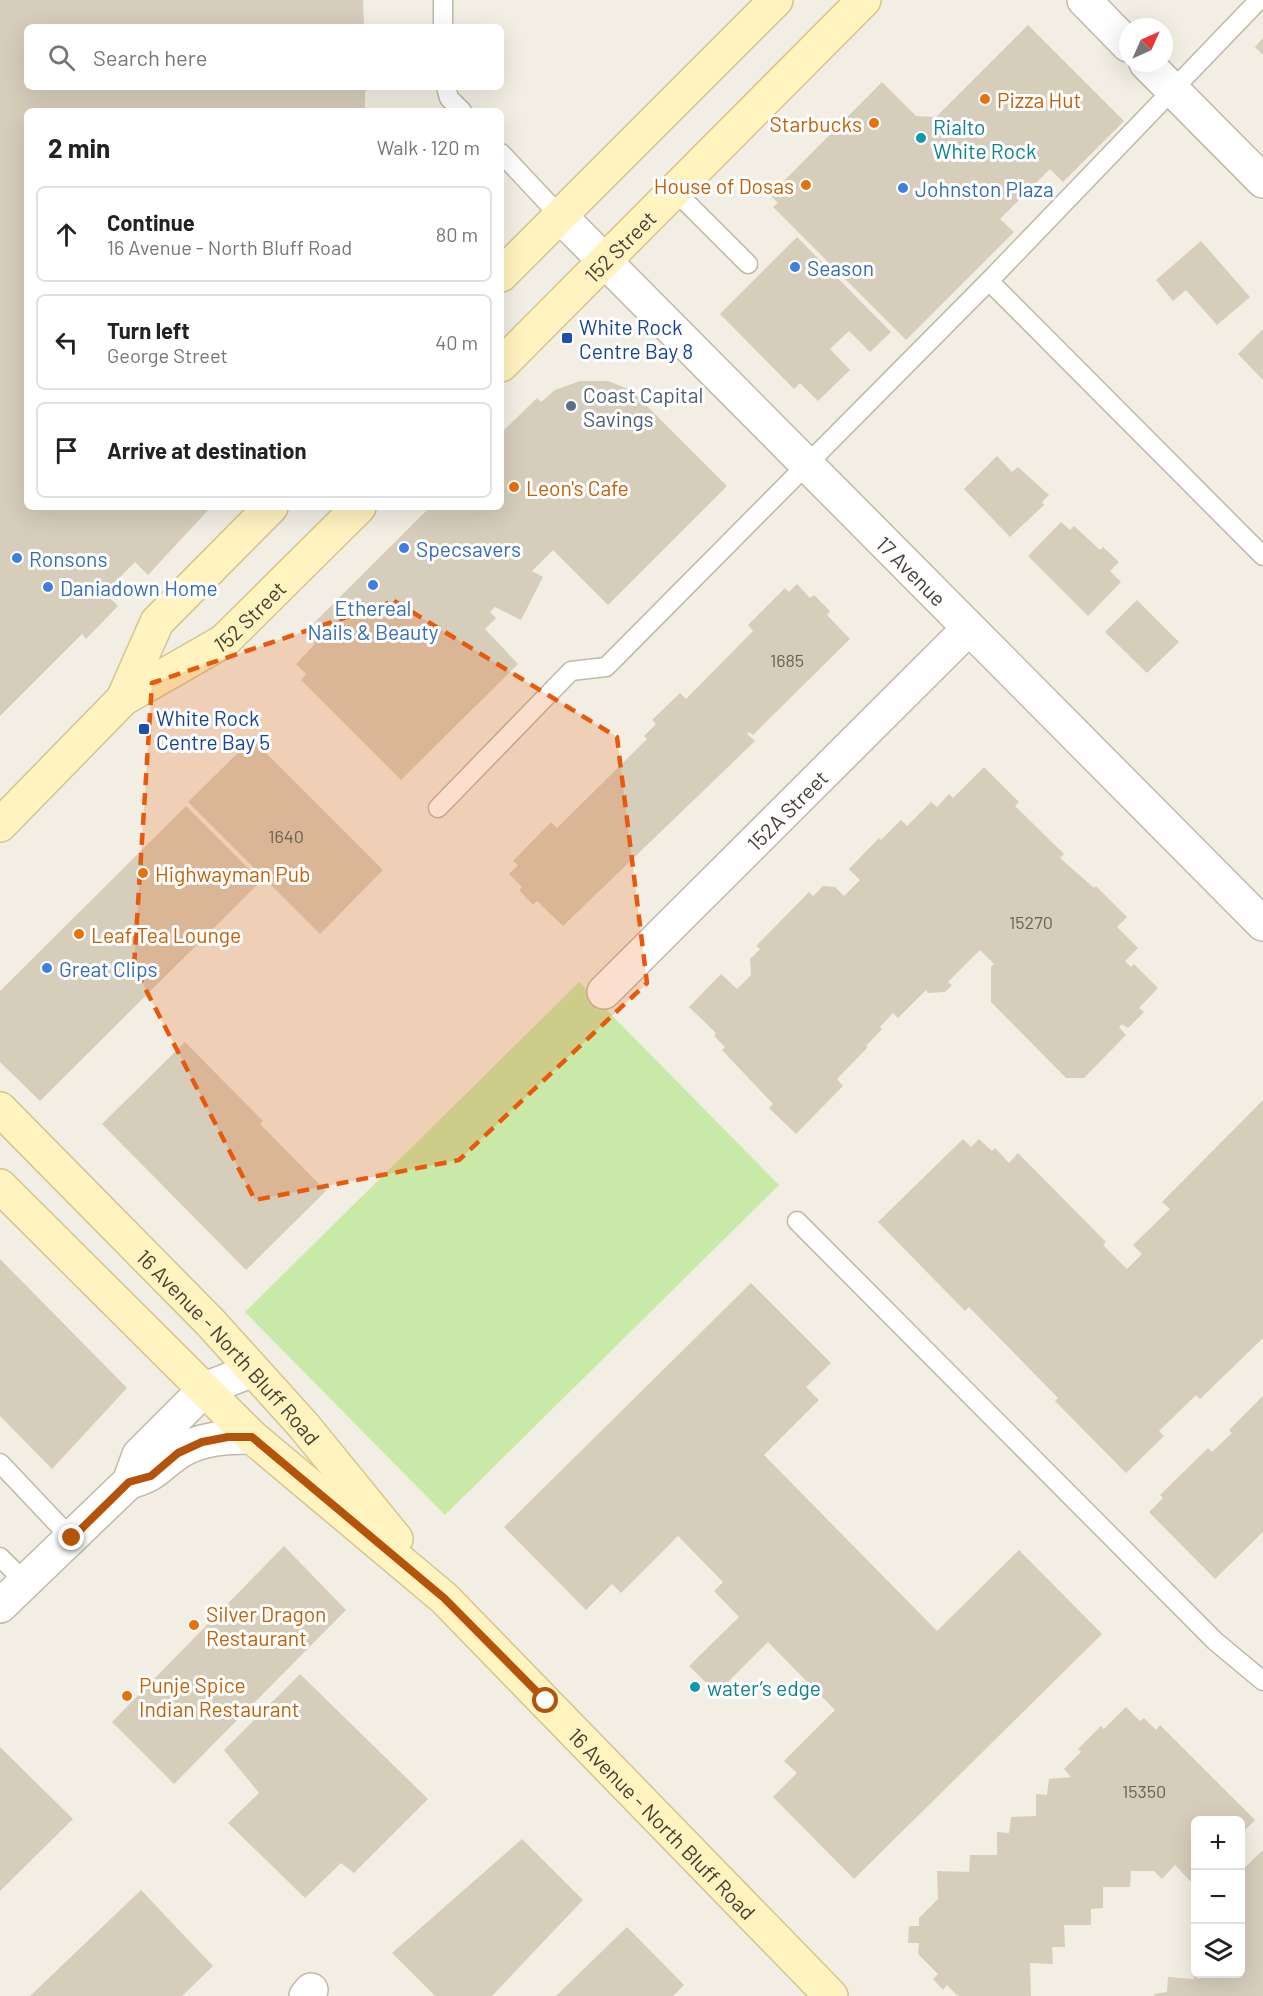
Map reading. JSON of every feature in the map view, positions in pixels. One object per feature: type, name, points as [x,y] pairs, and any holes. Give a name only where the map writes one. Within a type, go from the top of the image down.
[{"type":"main road","points":[[504,272],[776,0]]},
{"type":"main road","name":"152 Street","points":[[504,362],[864,0]]},
{"type":"main road","name":"152 Street","points":[[123,699],[157,622],[268,510]]},
{"type":"main road","name":"152 Street","points":[[0,825],[123,699],[224,641],[355,510]]},
{"type":"main road","name":"16 Avenue - North Bluff Road","points":[[0,1109],[253,1370],[304,1426],[444,1598],[831,1996]]},
{"type":"main road","name":"16 Avenue - North Bluff Road","points":[[0,1186],[252,1437],[444,1598]]},
{"type":"street","points":[[1084,0],[1119,36]]},
{"type":"street","points":[[1155,72],[1263,181]]},
{"type":"street","name":"17 Avenue","points":[[561,217],[1263,924]]},
{"type":"street","name":"152A Street","points":[[604,992],[969,628]]},
{"type":"street","points":[[0,1606],[129,1482],[139,1455],[205,1389],[253,1370]]},
{"type":"street","points":[[129,1482],[151,1476],[178,1453],[202,1442],[228,1437],[252,1437]]},
{"type":"lane","points":[[443,0],[443,24]]},
{"type":"lane","points":[[438,808],[571,671],[606,666],[989,281],[1259,0]]},
{"type":"lane","points":[[447,90],[449,98],[459,108]]},
{"type":"lane","points":[[504,156],[561,217]]},
{"type":"lane","points":[[674,190],[748,264]]},
{"type":"lane","points":[[989,281],[1263,556]]},
{"type":"lane","points":[[797,1221],[1215,1641],[1263,1681]]},
{"type":"lane","points":[[0,1463],[72,1538]]},
{"type":"lane","points":[[0,1557],[25,1582]]},
{"type":"highlighted area","points":[[394,601],[617,737],[647,983],[459,1160],[255,1200],[134,967],[152,683]]},
{"type":"green space","points":[[579,982],[779,1185],[445,1515],[245,1312]]},
{"type":"building","points":[[0,0],[363,0],[364,24],[24,24],[24,90],[367,90],[365,108],[24,108],[24,510],[208,510],[148,575],[135,562],[104,592],[118,606],[86,639],[82,634],[0,716]]},
{"type":"building","name":"Johnston Plaza","points":[[1028,25],[1124,121],[1063,182],[1050,169],[1000,219],[1014,232],[906,340],[773,207],[778,203],[770,195],[882,82],[916,116],[936,117]]},
{"type":"building","points":[[1263,38],[1263,55],[1255,47]]},
{"type":"building","points":[[797,237],[891,332],[870,352],[849,331],[830,349],[850,370],[818,401],[800,383],[794,389],[720,314]]},
{"type":"building","points":[[1201,241],[1250,297],[1217,325],[1186,290],[1173,301],[1156,280]]},
{"type":"building","points":[[1263,329],[1263,380],[1238,354]]},
{"type":"building","points":[[580,381],[608,381],[631,390],[727,486],[608,605],[553,550],[532,571],[543,577],[521,620],[495,607],[490,612],[496,618],[485,629],[518,664],[401,780],[301,680],[306,674],[296,664],[315,644],[304,633],[427,510],[504,510],[504,430],[537,398],[541,402],[555,390]]},
{"type":"building","points":[[997,456],[1012,472],[1018,467],[1049,495],[1042,502],[1044,505],[1010,537],[964,489]]},
{"type":"building","points":[[1061,522],[1070,530],[1074,526],[1100,550],[1103,547],[1119,562],[1110,571],[1121,582],[1088,616],[1028,556]]},
{"type":"building","points":[[797,584],[810,598],[814,595],[830,611],[827,615],[850,639],[753,735],[749,732],[747,734],[755,741],[563,926],[537,901],[533,905],[519,890],[522,887],[509,874],[518,865],[513,861],[551,822],[557,828],[647,739],[644,736],[656,724],[652,720],[680,693],[686,699],[753,631],[748,625],[785,588],[789,592]]},
{"type":"building","points":[[1137,600],[1179,642],[1147,673],[1105,632]]},
{"type":"building","points":[[252,739],[383,870],[320,934],[188,802]]},
{"type":"building","points":[[984,767],[1019,802],[1015,806],[1064,854],[1060,858],[1094,888],[1096,886],[1127,917],[1117,927],[1138,948],[1125,961],[1131,967],[1134,964],[1158,988],[1139,1008],[1144,1012],[1128,1028],[1122,1024],[1119,1027],[1126,1035],[1084,1078],[1066,1078],[991,1002],[991,967],[994,964],[980,950],[948,982],[952,985],[945,992],[928,993],[926,990],[898,1018],[893,1013],[866,1046],[868,1047],[837,1079],[843,1086],[796,1134],[769,1108],[773,1104],[722,1050],[725,1047],[714,1036],[716,1033],[689,1007],[721,974],[737,989],[751,975],[750,959],[760,949],[756,946],[809,892],[813,896],[823,886],[835,887],[844,896],[860,880],[849,869],[879,838],[881,840],[901,820],[907,826],[931,802],[937,807],[949,794],[953,798]]},
{"type":"building","points":[[186,806],[261,881],[40,1101],[0,1062],[0,991]]},
{"type":"building","points":[[185,1042],[263,1121],[260,1124],[326,1191],[246,1270],[102,1124]]},
{"type":"building","points":[[1263,1100],[1263,1338],[1200,1399],[1196,1395],[1159,1431],[1164,1436],[1126,1473],[1055,1401],[1058,1398],[969,1307],[965,1311],[878,1222],[963,1139],[971,1147],[979,1139],[992,1151],[995,1148],[1009,1163],[1018,1153],[1106,1242],[1103,1245],[1127,1269],[1142,1254],[1133,1245],[1170,1209],[1162,1202]]},
{"type":"building","points":[[0,1259],[127,1388],[52,1469],[0,1416]]},
{"type":"building","points":[[751,1283],[831,1363],[806,1387],[819,1400],[764,1455],[937,1631],[1019,1550],[1102,1634],[854,1879],[773,1797],[797,1773],[784,1761],[835,1710],[768,1642],[717,1693],[689,1666],[739,1617],[714,1591],[723,1582],[678,1536],[621,1593],[612,1584],[586,1610],[504,1527]]},
{"type":"building","points":[[1263,1396],[1263,1532],[1215,1579],[1149,1512],[1163,1498],[1160,1495],[1208,1448],[1212,1452],[1232,1433],[1229,1430]]},
{"type":"building","points":[[284,1546],[346,1610],[174,1784],[112,1722]]},
{"type":"building","points":[[300,1674],[428,1799],[354,1873],[341,1863],[305,1898],[228,1823],[259,1793],[224,1750]]},
{"type":"building","points":[[1126,1707],[1140,1721],[1144,1718],[1156,1730],[1160,1725],[1255,1820],[1245,1830],[1245,1816],[1191,1816],[1191,1882],[1175,1865],[1162,1879],[1154,1871],[1131,1871],[1130,1887],[1103,1887],[1103,1908],[1091,1909],[1091,1925],[1064,1925],[1065,1947],[1052,1947],[1053,1964],[1030,1963],[1031,1996],[958,1996],[947,1985],[943,1990],[933,1979],[938,1974],[918,1954],[919,1943],[908,1943],[909,1926],[919,1926],[919,1918],[938,1899],[937,1871],[969,1872],[970,1855],[997,1855],[997,1832],[1009,1833],[1011,1817],[1036,1816],[1036,1794],[1047,1795],[1049,1779],[1071,1777],[1064,1769],[1081,1752],[1078,1749],[1101,1726],[1104,1729]]},
{"type":"building","points":[[0,1747],[73,1819],[0,1891]]},
{"type":"building","points":[[522,1839],[583,1900],[492,1996],[435,1996],[392,1953]]},
{"type":"building","points":[[1263,1850],[1263,1996],[1154,1996],[1154,1994],[1167,1992],[1168,1977],[1245,1978],[1245,1867]]},
{"type":"building","points":[[141,1890],[213,1966],[182,1996],[30,1996]]},
{"type":"building","points":[[627,1927],[684,1985],[673,1996],[556,1996]]},
{"type":"place","name":"Pizza Hut","points":[[985,99]]},
{"type":"place","name":"Starbucks","points":[[874,123]]},
{"type":"place","name":"Rialto White Rock","points":[[921,138]]},
{"type":"place","name":"House of Dosas","points":[[806,185]]},
{"type":"place","name":"Johnston Plaza","points":[[903,188]]},
{"type":"place","name":"Season","points":[[795,267]]},
{"type":"place","name":"White Rock Centre Bay 8","points":[[567,338]]},
{"type":"place","name":"Coast Capital Savings","points":[[571,406]]},
{"type":"place","name":"Leon's Cafe","points":[[514,487]]},
{"type":"place","name":"Specsavers","points":[[404,548]]},
{"type":"place","name":"Ronsons","points":[[17,558]]},
{"type":"place","name":"Ethereal Nails & Beauty","points":[[373,585]]},
{"type":"place","name":"Daniadown Home","points":[[48,587]]},
{"type":"place","name":"White Rock Centre Bay 5","points":[[144,729]]},
{"type":"place","name":"Highwayman Pub","points":[[143,873]]},
{"type":"place","name":"Leaf Tea Lounge","points":[[79,934]]},
{"type":"place","name":"Great Clips","points":[[47,968]]},
{"type":"place","name":"Silver Dragon Restaurant","points":[[194,1625]]},
{"type":"place","name":"water’s edge","points":[[695,1687]]},
{"type":"place","name":"Punje Spice Indian Restaurant","points":[[127,1696]]},
{"type":"route","points":[[72,1538],[129,1482],[151,1476],[178,1453],[202,1442],[228,1437],[252,1437],[444,1598],[546,1701]]}]
